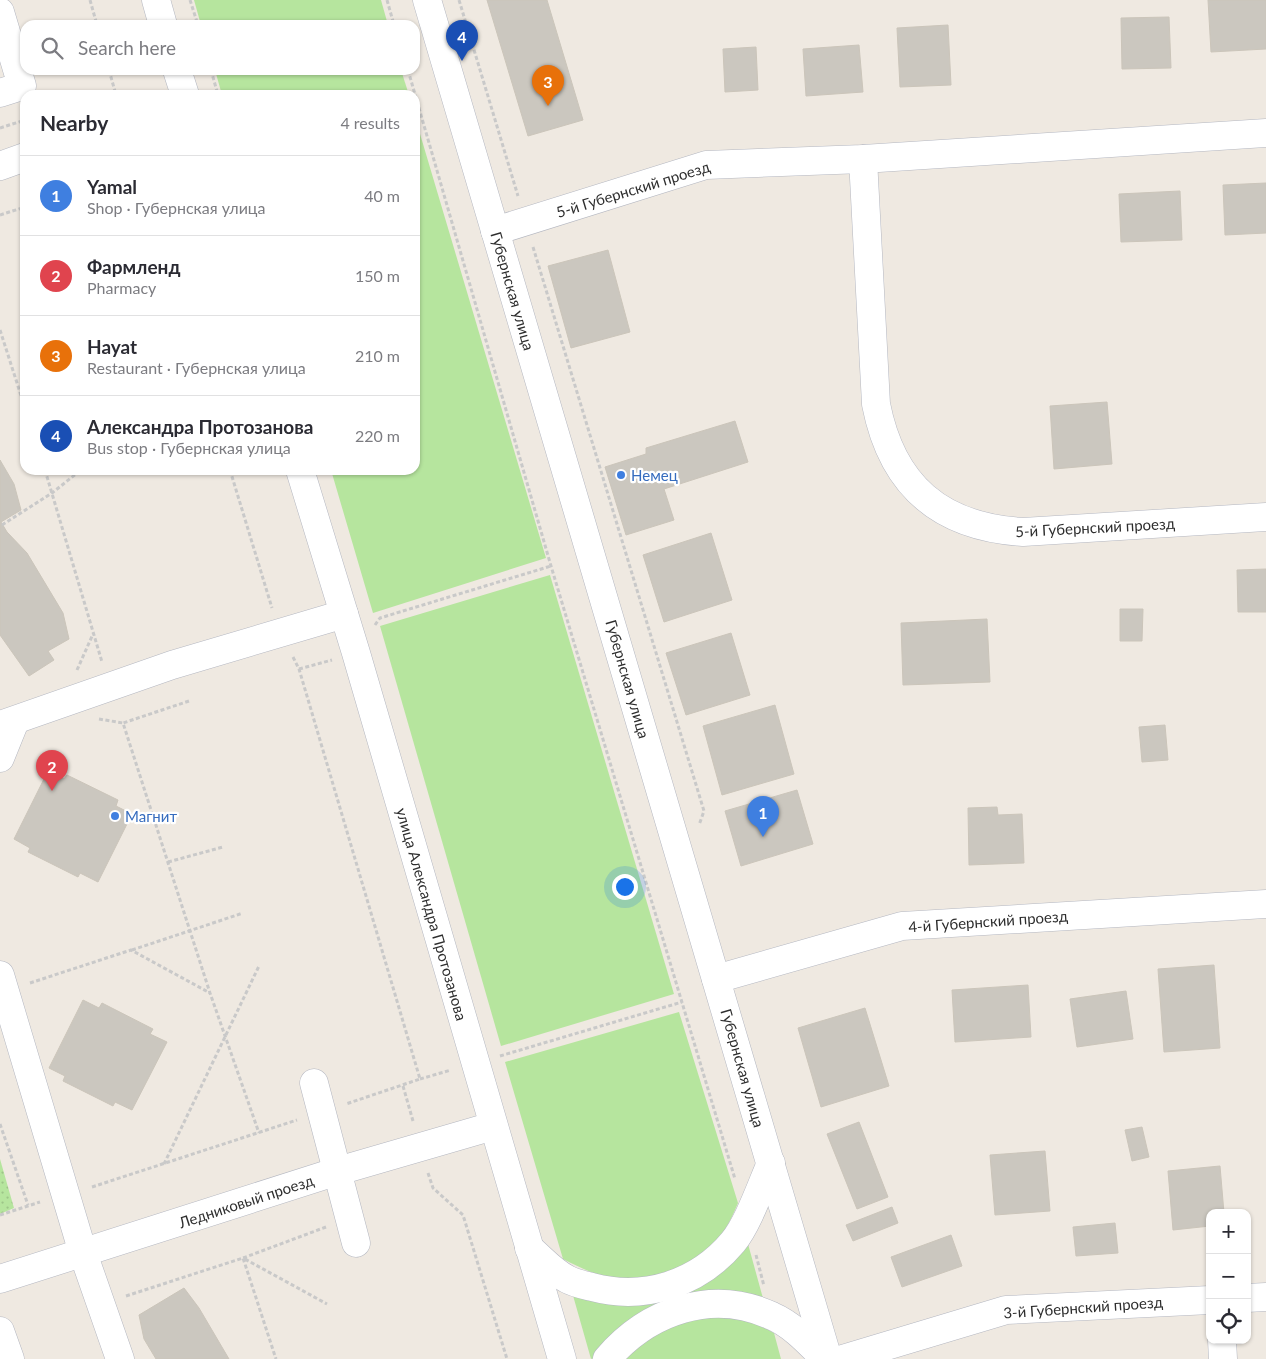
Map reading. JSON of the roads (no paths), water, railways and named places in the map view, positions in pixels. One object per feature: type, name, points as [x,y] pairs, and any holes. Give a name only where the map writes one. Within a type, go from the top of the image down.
[{"type":"street","points":[[156,0],[162,20]]},
{"type":"street","name":"Губернская улица","points":[[427,0],[827,1359]]},
{"type":"street","points":[[0,12],[22,86],[0,93]]},
{"type":"street","points":[[179,75],[183,90]]},
{"type":"street","name":"5-й Губернский проезд","points":[[495,231],[706,165],[863,159],[1266,133]]},
{"type":"street","points":[[0,166],[20,159]]},
{"type":"street","name":"5-й Губернский проезд","points":[[863,159],[876,404],[881,430],[891,455],[906,478],[924,497],[946,513],[970,524],[996,531],[1023,532],[1266,517]]},
{"type":"street","name":"улица Александра Протозанова","points":[[302,475],[356,653],[562,1359]]},
{"type":"street","points":[[0,758],[7,723],[110,686],[344,614]]},
{"type":"street","name":"4-й Губернский проезд","points":[[716,979],[902,926],[1266,904]]},
{"type":"street","points":[[3,982],[65,1196],[120,1359]]},
{"type":"street","points":[[314,1083],[323,1111],[352,1231]]},
{"type":"street","name":"Ледниковый проезд","points":[[0,1279],[338,1171],[493,1126]]},
{"type":"street","points":[[529,1248],[567,1280],[614,1292],[636,1293],[667,1286],[707,1266],[733,1242],[771,1164]]},
{"type":"street","points":[[1251,1298],[1266,1296]]},
{"type":"street","name":"3-й Губернский проезд","points":[[843,1359],[1006,1310],[1206,1300]]},
{"type":"street","points":[[607,1359],[621,1343],[645,1325],[677,1309],[715,1303],[750,1308],[772,1316],[802,1336],[827,1359]]},
{"type":"street","points":[[0,1331],[10,1359]]},
{"type":"street","points":[[1222,1344],[1223,1359]]},
{"type":"place","name":"Александра Протозанова","points":[[462,61]]},
{"type":"place","name":"Hayat","points":[[548,106]]},
{"type":"place","name":"Немец","points":[[621,475]]},
{"type":"place","name":"Фармленд","points":[[52,791]]},
{"type":"place","name":"Магнит","points":[[115,816]]},
{"type":"place","name":"Yamal","points":[[763,837]]}]
